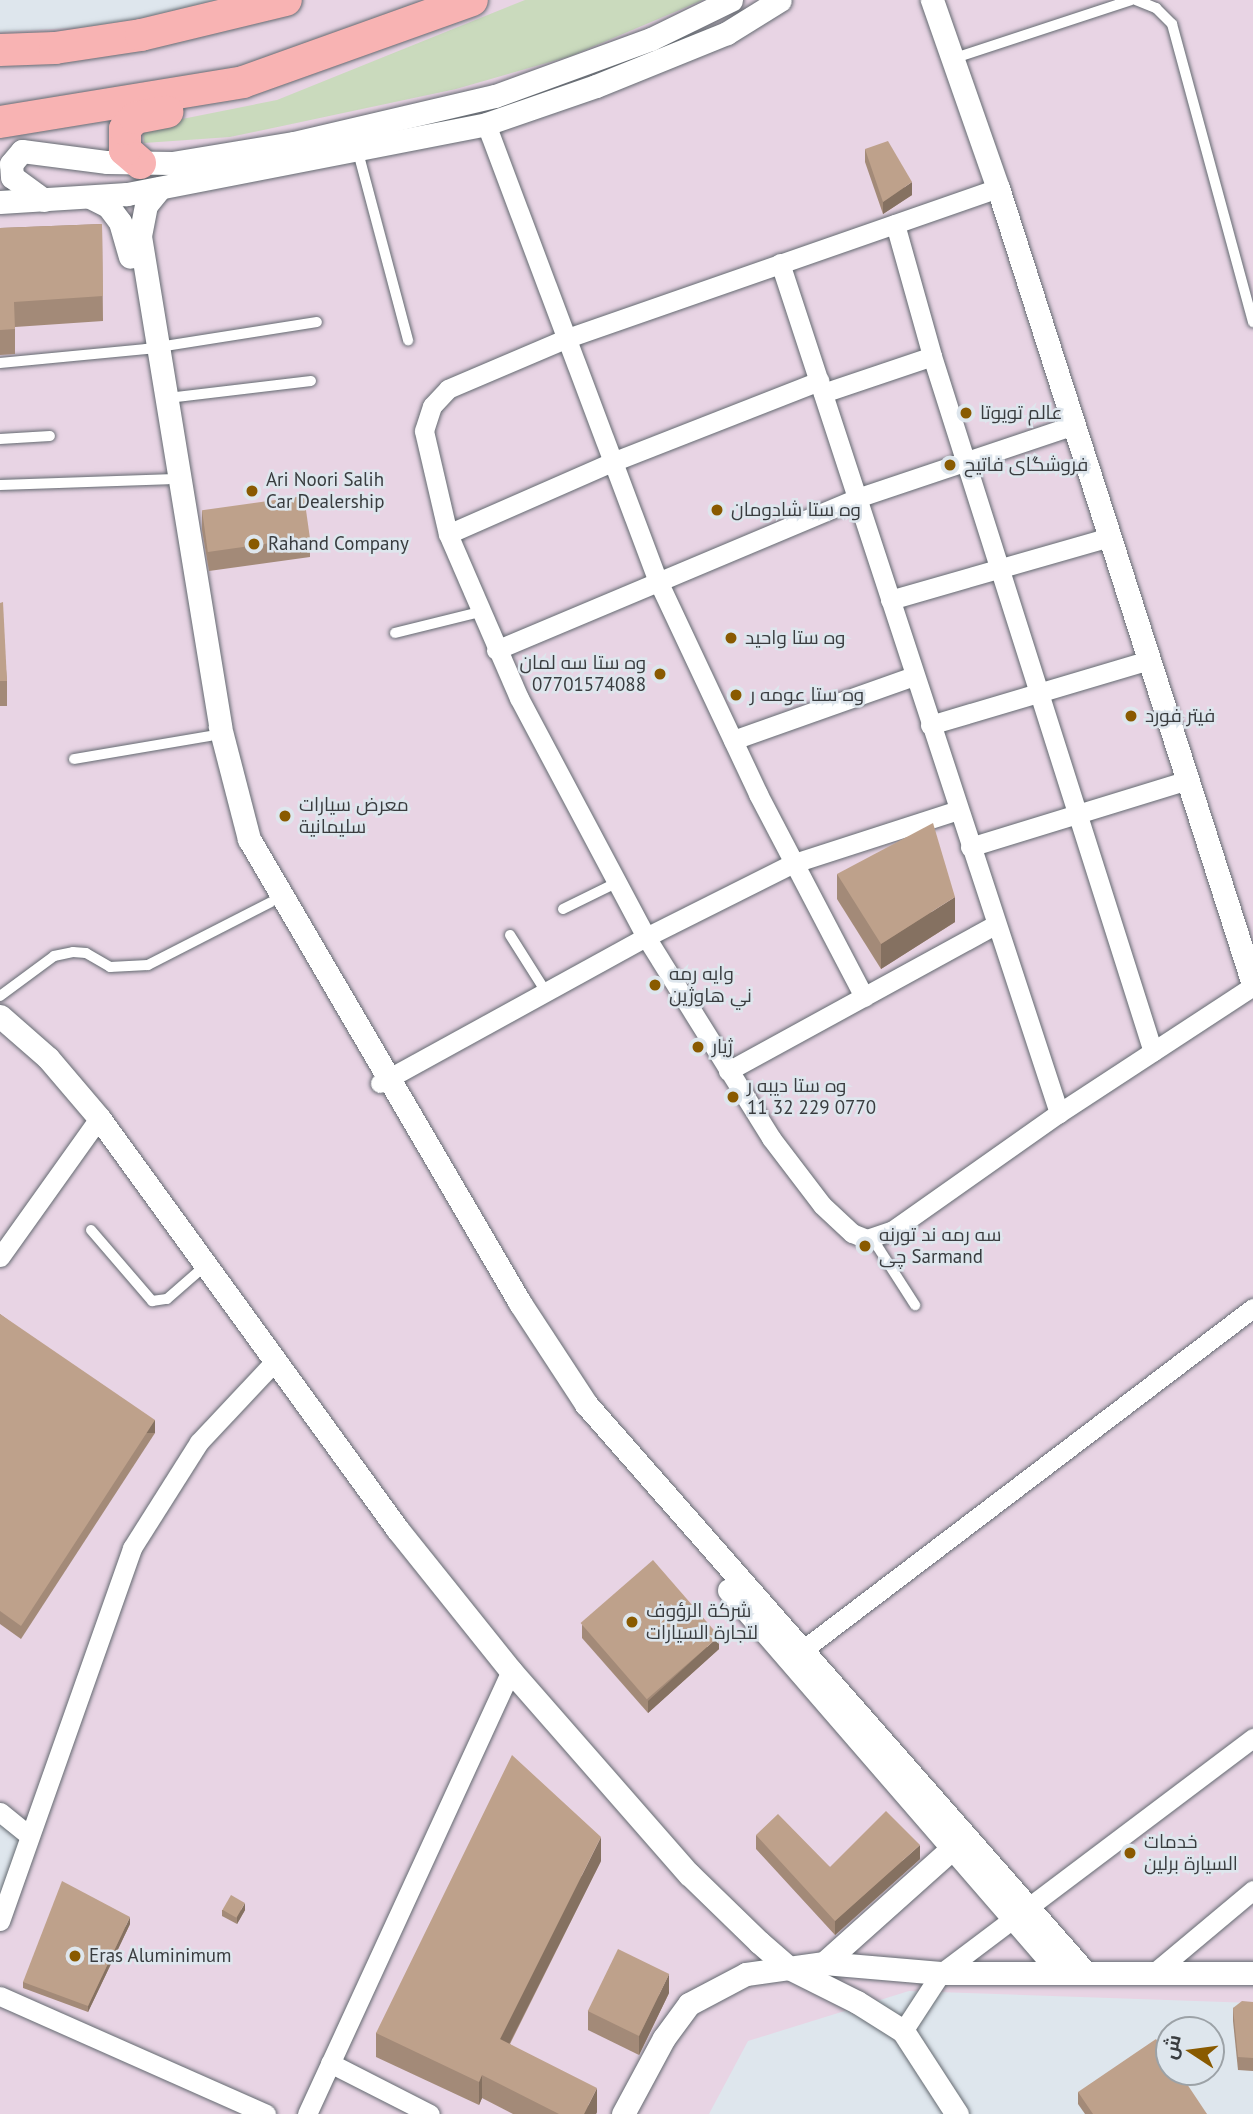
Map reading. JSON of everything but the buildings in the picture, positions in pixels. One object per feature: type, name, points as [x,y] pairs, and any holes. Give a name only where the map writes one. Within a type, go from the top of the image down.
[{"type":"highway","points":[[0,50],[55,48],[141,35],[286,0]]},
{"type":"highway","points":[[0,122],[243,82],[472,0]]},
{"type":"highway","points":[[140,163],[129,156],[123,144],[125,129],[135,118],[209,103],[243,82]]},
{"type":"street","points":[[44,200],[12,177],[10,164],[22,151],[140,163],[245,152],[495,96],[650,40],[731,0]]},
{"type":"street","points":[[0,202],[90,197],[160,188],[358,152],[486,124],[596,86],[727,33],[780,0]]},
{"type":"street","points":[[932,0],[955,58],[999,188],[1253,985],[1059,1113],[892,1230],[872,1238],[845,1229],[822,1205],[728,1072],[616,883],[496,650],[448,534],[425,448],[424,431],[432,406],[455,385],[565,339],[999,188]]},
{"type":"street","points":[[486,124],[610,463],[657,579],[733,740],[864,998]]},
{"type":"street","points":[[160,188],[142,215],[139,236],[168,479],[213,730],[239,814],[279,907],[385,1080],[557,1376],[1022,1912],[1058,1970]]},
{"type":"street","points":[[90,197],[108,206],[124,230],[152,348],[167,398],[213,730]]},
{"type":"street","points":[[895,224],[964,460],[1153,1052]]},
{"type":"street","points":[[780,263],[995,925],[1059,1113]]},
{"type":"street","points":[[448,534],[610,463],[821,387],[932,356]]},
{"type":"street","points":[[496,650],[657,579],[856,498],[1074,425]]},
{"type":"street","points":[[890,600],[1110,537]]},
{"type":"street","points":[[930,725],[1038,690],[1150,660]]},
{"type":"street","points":[[733,740],[914,676]]},
{"type":"street","points":[[970,847],[1188,779]]},
{"type":"street","points":[[385,1080],[646,937],[794,863],[958,810]]},
{"type":"street","points":[[728,1072],[995,925]]},
{"type":"street","points":[[0,1016],[48,1058],[99,1118],[398,1530],[510,1671],[689,1874],[789,1968],[857,2002],[903,2031],[957,2114]]},
{"type":"street","points":[[0,1257],[99,1118]]},
{"type":"street","points":[[798,1653],[1253,1308]]},
{"type":"street","points":[[0,1921],[28,1835],[132,1548],[199,1442],[276,1360]]},
{"type":"street","points":[[798,1653],[955,1846],[1084,1971]]},
{"type":"street","points":[[307,2114],[510,1671]]},
{"type":"street","points":[[903,2031],[941,1973],[1253,1738]]},
{"type":"street","points":[[0,1812],[28,1835]]},
{"type":"street","points":[[824,1963],[955,1846]]},
{"type":"street","points":[[1155,1972],[1253,1890]]},
{"type":"street","points":[[623,2114],[658,2049],[690,2004],[746,1974],[824,1963],[941,1973],[1058,1970],[1253,1973]]},
{"type":"street","points":[[0,1996],[266,2114]]},
{"type":"street","points":[[330,2063],[430,2114]]},
{"type":"lane","points":[[955,58],[1134,0],[1156,8],[1172,24],[1253,322]]},
{"type":"lane","points":[[358,152],[408,340]]},
{"type":"lane","points":[[0,363],[152,348],[317,322]]},
{"type":"lane","points":[[167,398],[311,381]]},
{"type":"lane","points":[[0,439],[50,436]]},
{"type":"lane","points":[[0,485],[168,479]]},
{"type":"lane","points":[[395,633],[480,612]]},
{"type":"lane","points":[[74,759],[213,730]]},
{"type":"lane","points":[[563,909],[616,883]]},
{"type":"lane","points":[[0,996],[54,956],[73,952],[86,953],[110,967],[148,965],[279,907]]},
{"type":"lane","points":[[510,935],[546,992]]},
{"type":"lane","points":[[91,1230],[152,1301],[167,1299],[206,1265]]},
{"type":"lane","points":[[872,1238],[915,1305]]},
{"type":"shaded area","points":[[248,0],[1253,0],[1253,2003],[909,1991],[748,2041],[709,2114],[0,2114],[0,1922],[28,1835],[0,1815],[0,32],[102,26]]},
{"type":"green space","points":[[525,0],[703,0],[571,56],[456,89],[230,137],[144,143],[143,132],[152,125],[277,100]]},
{"type":"place","name":"عالم تويوتا","points":[[966,413]]},
{"type":"place","name":"فروشگاى فاتيح","points":[[950,465]]},
{"type":"place","name":"Ari Noori Salih Car Dealership","points":[[252,491]]},
{"type":"place","name":"وه ستا شادومان","points":[[717,510]]},
{"type":"place","name":"Rahand Company","points":[[254,544]]},
{"type":"place","name":"وه ستا واحید","points":[[731,638]]},
{"type":"place","name":"وه ستا سه لمان 07701574088","points":[[660,674]]},
{"type":"place","name":"وه ستا عومه ر","points":[[736,695]]},
{"type":"place","name":"فيتر فورد","points":[[1131,716]]},
{"type":"place","name":"معرض سيارات سليمانية","points":[[285,816]]},
{"type":"place","name":"وايه رمه ني هاوژين","points":[[655,985]]},
{"type":"place","name":"ژیار","points":[[698,1047]]},
{"type":"place","name":"وه ستا دیبه ر 11 32 229 0770","points":[[733,1097]]},
{"type":"place","name":"سه رمه ند تورنه چی Sarmand","points":[[865,1246]]},
{"type":"place","name":"شركة الرؤوف لتجارة السيارات","points":[[632,1622]]},
{"type":"place","name":"خدمات السیارة برلین","points":[[1130,1853]]},
{"type":"place","name":"Eras Aluminimum","points":[[75,1956]]}]
